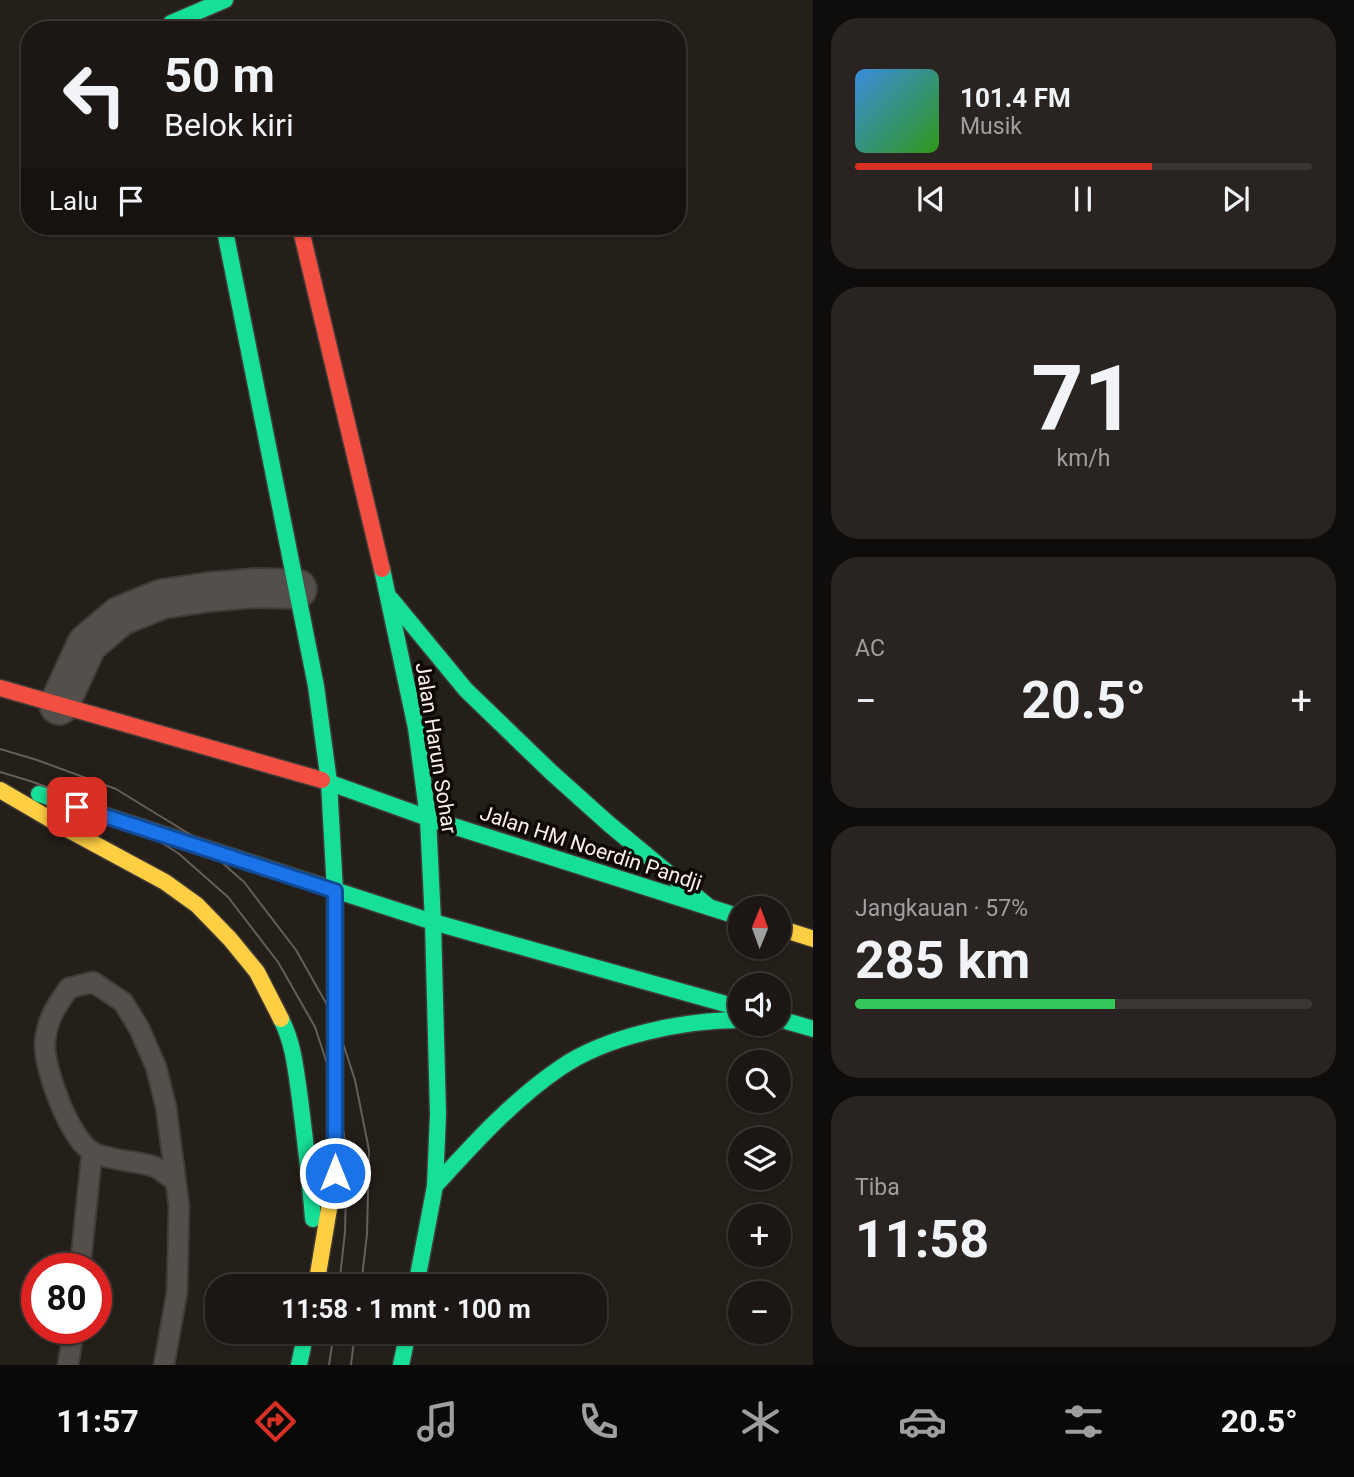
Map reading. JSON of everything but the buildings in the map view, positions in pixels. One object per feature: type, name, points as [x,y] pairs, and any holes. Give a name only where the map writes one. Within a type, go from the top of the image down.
[{"type":"main road","points":[[173,21],[230,3]]},
{"type":"main road","points":[[226,235],[316,686],[329,782],[335,891],[335,1173],[318,1274]]},
{"type":"main road","name":"Jalan Harun Sohar","points":[[302,235],[388,594],[416,728],[428,818],[438,1114],[435,1186],[418,1274]]},
{"type":"main road","points":[[388,594],[466,690],[609,824],[709,907]]},
{"type":"main road","name":"Jalan HM Noerdin Pandji","points":[[0,688],[329,782],[428,818],[728,913]]},
{"type":"main road","points":[[0,781],[433,922],[728,1005]]},
{"type":"main road","points":[[0,790],[165,882],[197,905],[257,972],[287,1030],[295,1058],[308,1161],[316,1274]]},
{"type":"main road","points":[[791,932],[813,939]]},
{"type":"main road","points":[[435,1186],[468,1149],[518,1101],[561,1067],[607,1043],[672,1027],[728,1020]]},
{"type":"main road","points":[[791,1023],[813,1029]]},
{"type":"main road","points":[[299,1365],[303,1344]]},
{"type":"main road","points":[[401,1365],[405,1344]]},
{"type":"street","points":[[59,705],[87,644],[120,616],[162,599],[256,588],[297,589]]},
{"type":"lane","points":[[164,1365],[177,1293],[179,1206],[166,1107],[156,1067],[139,1028],[123,1002],[93,982],[69,988],[50,1017],[45,1045],[54,1089],[73,1130],[92,1152],[120,1161],[154,1166],[174,1181]]},
{"type":"lane","points":[[82,1253],[92,1152]]},
{"type":"lane","points":[[68,1365],[71,1344]]},
{"type":"tram line","points":[[0,749],[116,789],[191,835],[244,882],[296,950],[335,1019],[355,1080],[369,1150],[367,1234],[362,1274]]},
{"type":"tram line","points":[[0,772],[107,809],[178,853],[228,897],[278,962],[315,1027],[334,1085],[347,1151],[345,1232],[340,1274]]},
{"type":"tram line","points":[[329,1365],[332,1344]]},
{"type":"tram line","points":[[351,1365],[354,1344]]},
{"type":"traffic: fast","points":[[176,21],[225,0]]},
{"type":"traffic: fast","points":[[226,235],[316,686],[329,782],[335,891],[335,1066]]},
{"type":"traffic: fast","points":[[382,569],[416,728],[428,818],[438,1114],[435,1186],[418,1274]]},
{"type":"traffic: fast","points":[[391,599],[466,690],[609,824],[709,907]]},
{"type":"traffic: fast","points":[[322,780],[428,818]]},
{"type":"traffic: fast","points":[[39,794],[433,922]]},
{"type":"traffic: fast","points":[[428,818],[728,913]]},
{"type":"traffic: fast","points":[[433,922],[728,1005]]},
{"type":"traffic: fast","points":[[281,1019],[296,1068],[313,1219]]},
{"type":"traffic: fast","points":[[435,1186],[510,1108],[560,1068],[579,1057],[646,1032],[695,1023],[728,1021]]},
{"type":"traffic: fast","points":[[791,1022],[813,1029]]},
{"type":"traffic: fast","points":[[299,1365],[303,1344]]},
{"type":"traffic: fast","points":[[401,1365],[405,1344]]},
{"type":"traffic: slow","points":[[0,790],[165,882],[197,905],[257,972],[281,1019]]},
{"type":"traffic: slow","points":[[791,932],[813,939]]},
{"type":"traffic: slow","points":[[318,1274],[335,1173],[335,1066]]},
{"type":"traffic: jam","points":[[302,235],[382,569]]},
{"type":"traffic: jam","points":[[0,688],[322,780]]},
{"type":"route","points":[[77,807],[335,891],[335,1173]]}]
